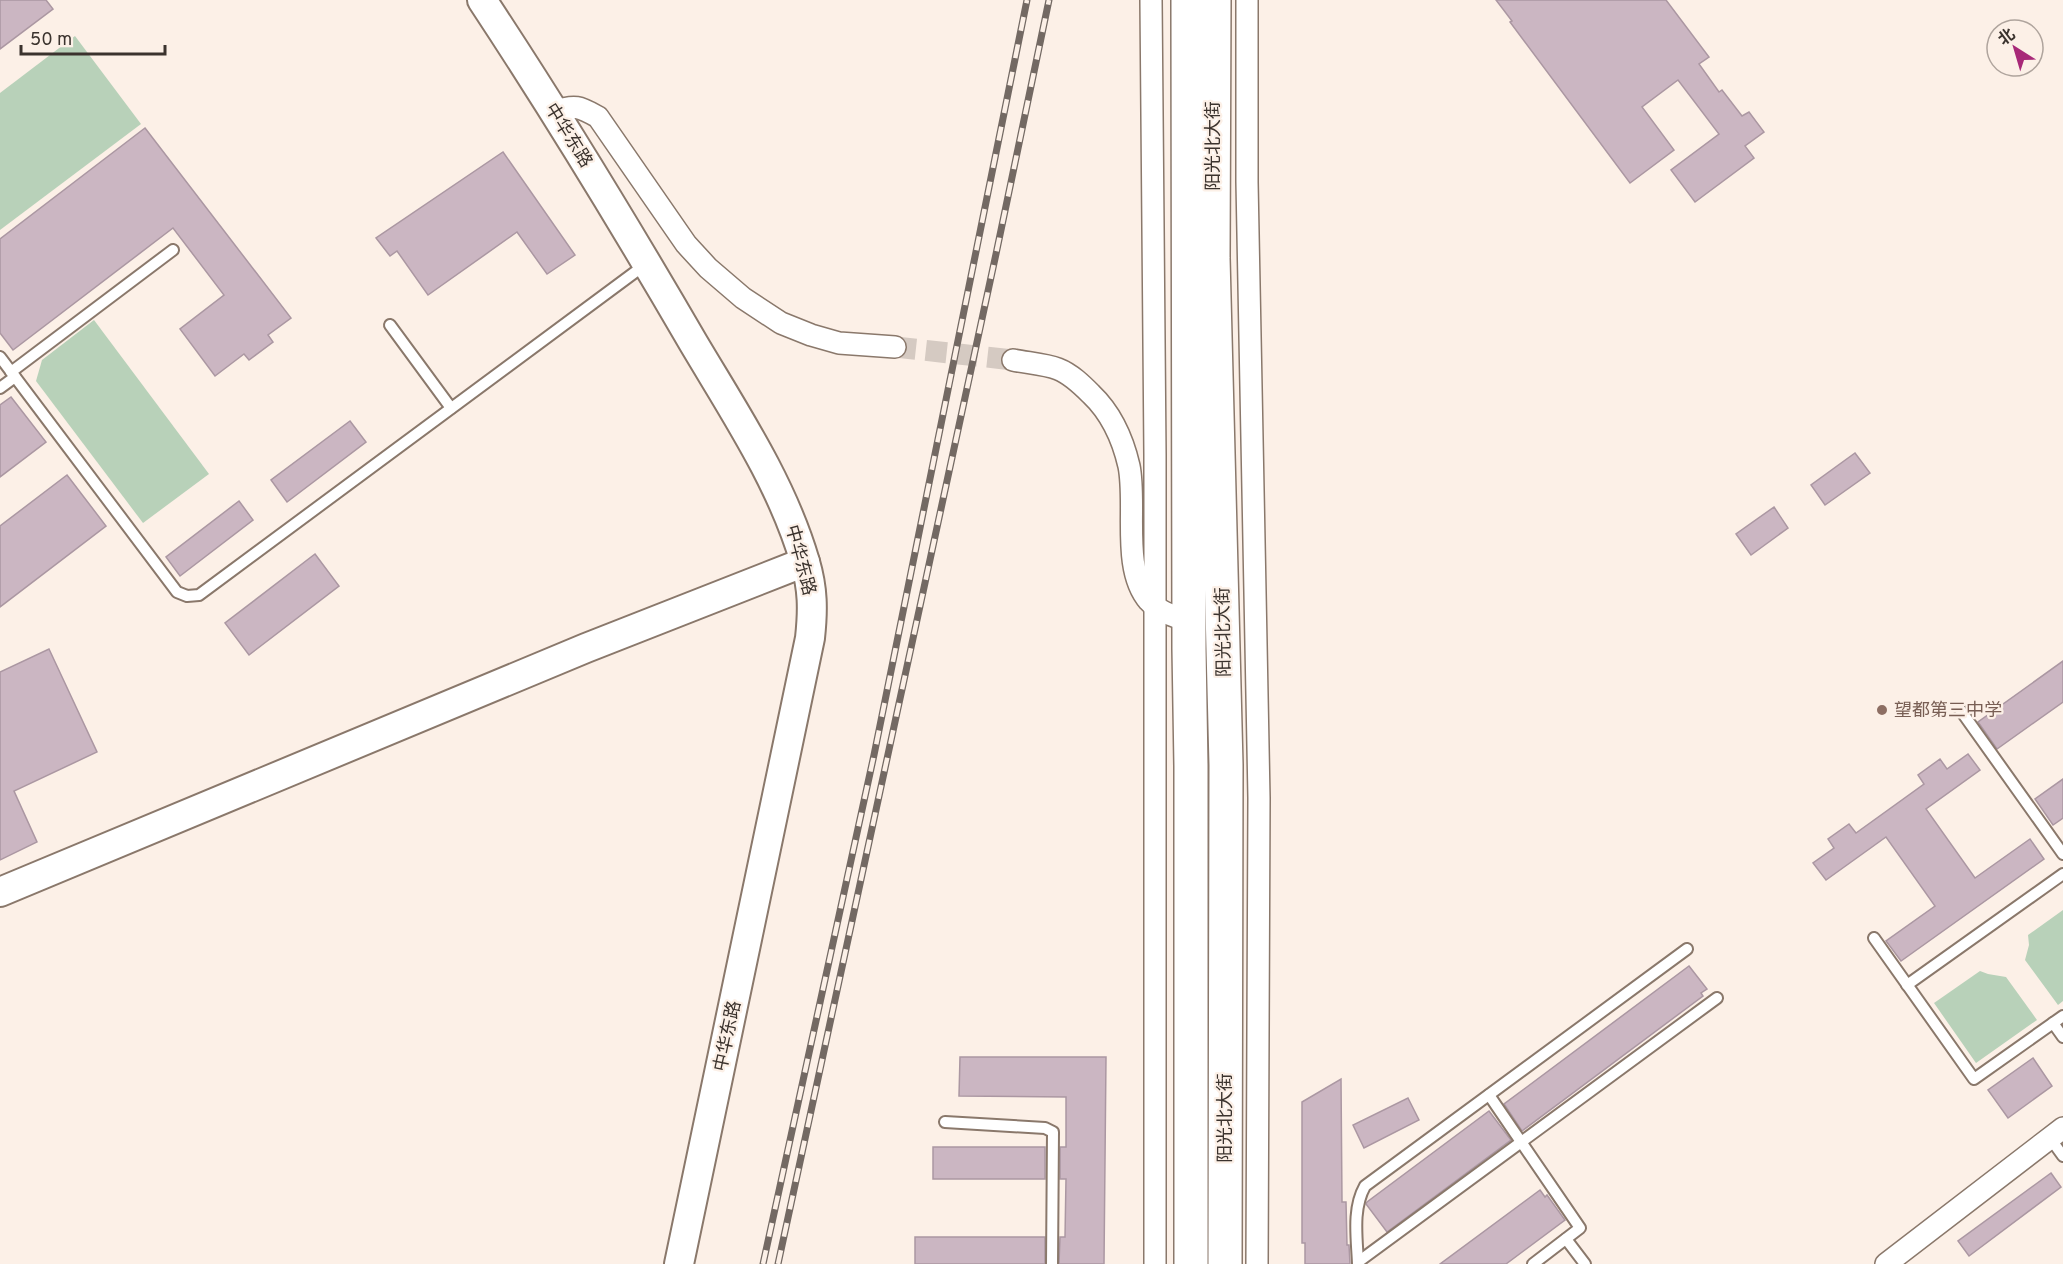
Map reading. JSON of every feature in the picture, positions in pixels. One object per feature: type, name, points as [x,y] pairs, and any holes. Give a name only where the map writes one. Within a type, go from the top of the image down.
[{"type":"highway","name":"阳光北大街","points":[[1188,0],[1191,1264]]},
{"type":"highway","name":"阳光北大街","points":[[1214,0],[1214,258],[1226,765],[1225,1264]]},
{"type":"street","name":"中华东路","points":[[482,0],[647,263],[767,471],[791,521],[805,562],[813,607],[810,638],[680,1264]]},
{"type":"street","points":[[1151,0],[1155,605],[1155,1264]]},
{"type":"street","points":[[1247,0],[1247,182],[1259,798],[1257,1264]]},
{"type":"street","points":[[554,112],[567,106],[579,107],[598,117],[686,244],[708,268],[743,298],[781,322],[811,335],[838,343],[895,347]]},
{"type":"street","points":[[1013,360],[1058,369],[1081,384],[1098,400],[1113,421],[1129,467],[1134,566],[1140,585],[1148,600],[1163,613],[1189,621]]},
{"type":"street","points":[[0,892],[586,648],[805,562]]},
{"type":"street","points":[[1886,1264],[2056,1133]]},
{"type":"lane","points":[[0,388],[13,374],[173,250]]},
{"type":"lane","points":[[0,357],[177,592],[187,596],[199,595],[647,263]]},
{"type":"lane","points":[[390,325],[451,408]]},
{"type":"lane","points":[[1959,708],[2063,854]]},
{"type":"lane","points":[[1907,985],[2063,874]]},
{"type":"lane","points":[[1874,938],[1974,1079],[2063,1016]]},
{"type":"lane","points":[[1358,1263],[1356,1210],[1359,1196],[1365,1186],[1687,949]]},
{"type":"lane","points":[[1358,1263],[1717,998]]},
{"type":"lane","points":[[2053,1023],[2063,1037]]},
{"type":"lane","points":[[1489,1095],[1580,1228],[1533,1264]]},
{"type":"lane","points":[[945,1122],[1045,1128],[1053,1132],[1052,1264]]},
{"type":"lane","points":[[2056,1133],[2063,1156]]},
{"type":"lane","points":[[1566,1239],[1585,1264]]},
{"type":"green space","points":[[75,36],[141,124],[0,230],[0,93]]},
{"type":"green space","points":[[94,320],[209,474],[143,523],[36,381],[42,360]]},
{"type":"green space","points":[[2063,910],[2063,1001],[2058,1005],[2025,960],[2029,945],[2028,935]]},
{"type":"green space","points":[[1980,971],[2006,977],[2037,1020],[1976,1063],[1934,1003]]},
{"type":"building","points":[[0,0],[46,0],[53,9],[0,49]]},
{"type":"building","points":[[1496,0],[1666,0],[1709,57],[1699,64],[1719,92],[1722,90],[1742,116],[1749,112],[1764,132],[1745,146],[1754,158],[1695,202],[1671,170],[1719,134],[1678,80],[1642,107],[1674,150],[1630,183]]},
{"type":"building","points":[[145,128],[291,318],[268,335],[273,342],[249,360],[244,354],[215,376],[180,329],[224,295],[173,228],[13,350],[0,333],[0,239]]},
{"type":"building","points":[[503,152],[575,255],[547,274],[517,232],[428,295],[397,251],[390,256],[376,238]]},
{"type":"building","points":[[11,397],[46,442],[0,477],[0,405]]},
{"type":"building","points":[[350,421],[366,442],[287,502],[271,480]]},
{"type":"building","points":[[1855,453],[1870,473],[1825,505],[1811,485]]},
{"type":"building","points":[[67,475],[106,526],[0,607],[0,526]]},
{"type":"building","points":[[239,501],[253,520],[180,576],[166,557]]},
{"type":"building","points":[[1774,507],[1788,528],[1751,555],[1736,534]]},
{"type":"building","points":[[315,554],[339,586],[249,655],[225,623]]},
{"type":"building","points":[[49,649],[97,752],[14,791],[37,842],[0,860],[0,672]]},
{"type":"building","points":[[2063,661],[2063,702],[1997,749],[1978,722]]},
{"type":"building","points":[[1968,754],[1980,770],[1926,809],[1975,878],[2030,839],[2044,859],[1901,961],[1886,941],[1935,906],[1886,837],[1826,880],[1813,863],[1834,848],[1828,839],[1849,824],[1856,833],[1924,784],[1918,775],[1940,759],[1947,769]]},
{"type":"building","points":[[2063,779],[2063,818],[2053,825],[2035,799]]},
{"type":"building","points":[[1689,966],[1707,989],[1701,993],[1703,996],[1522,1131],[1504,1104]]},
{"type":"building","points":[[960,1057],[1106,1057],[1104,1264],[1059,1264],[1060,1237],[1065,1237],[1066,1179],[1060,1179],[1060,1147],[1066,1147],[1066,1097],[959,1096]]},
{"type":"building","points":[[2033,1058],[2052,1086],[2008,1118],[1988,1090]]},
{"type":"building","points":[[1341,1079],[1342,1202],[1346,1202],[1350,1264],[1305,1264],[1305,1243],[1302,1243],[1302,1102]]},
{"type":"building","points":[[1408,1098],[1419,1120],[1364,1148],[1353,1125]]},
{"type":"building","points":[[1489,1111],[1511,1140],[1387,1232],[1366,1204],[1367,1202]]},
{"type":"building","points":[[933,1147],[1045,1147],[1045,1179],[933,1179]]},
{"type":"building","points":[[2051,1173],[2061,1187],[1969,1256],[1958,1241]]},
{"type":"building","points":[[1540,1190],[1545,1197],[1547,1195],[1565,1220],[1506,1264],[1440,1264]]},
{"type":"building","points":[[915,1237],[1045,1237],[1045,1264],[915,1264]]},
{"type":"tunnel","points":[[895,347],[1013,360]]},
{"type":"railway","points":[[763,1264],[874,755],[1027,0]]},
{"type":"railway","points":[[778,1264],[1049,0]]},
{"type":"place","name":"望都第三中学","points":[[1882,710]]}]
